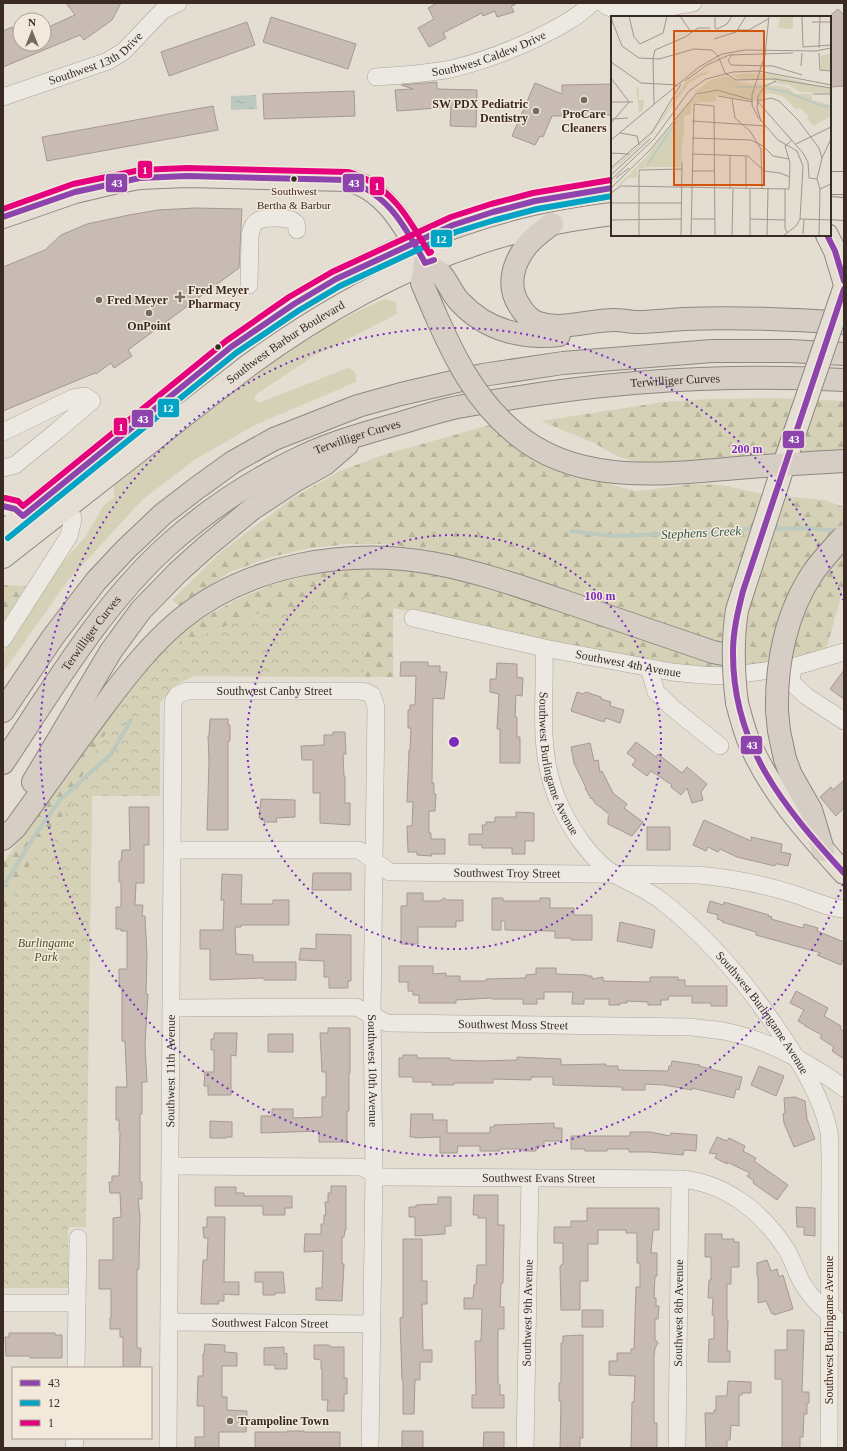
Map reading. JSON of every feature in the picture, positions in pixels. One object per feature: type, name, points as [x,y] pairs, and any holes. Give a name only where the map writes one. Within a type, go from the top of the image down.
[{"type":"highway","points":[[552,224],[532,240],[521,253],[512,278],[516,300],[522,310],[538,322],[558,326],[614,320],[636,322],[716,318],[781,319],[844,323]]},
{"type":"highway","points":[[636,322],[615,328],[547,336],[517,334],[494,326],[477,317],[460,302],[440,274],[425,263],[422,283],[465,376],[488,406],[516,434],[537,448],[567,462],[586,468],[619,473],[639,474],[707,471],[844,461]]},
{"type":"highway","points":[[3,711],[53,637],[96,581],[125,550],[163,514],[197,488],[233,462],[280,436],[358,406],[401,394],[483,375],[563,363],[712,351],[790,351],[844,354]]},
{"type":"highway","name":"Terwilliger Curves","points":[[3,763],[70,663],[113,604],[140,574],[168,546],[228,498],[304,455],[358,435],[449,409],[556,391],[612,384],[673,380],[799,378],[844,380]]},
{"type":"highway","points":[[3,838],[10,821],[103,664],[141,610],[178,572],[252,509],[296,480],[325,464],[358,435]]},
{"type":"highway","points":[[823,850],[810,810],[791,775],[785,759],[776,711],[778,670],[791,618],[801,594],[814,572],[844,536]]},
{"type":"highway","points":[[3,838],[15,828],[90,724],[140,660],[179,621],[194,609],[225,590],[267,574],[307,563],[328,560],[387,558],[447,566],[539,593],[713,652],[733,656]]},
{"type":"main road","points":[[3,217],[75,192],[140,178],[187,176],[334,180],[358,183],[368,187],[390,207],[414,242],[425,263]]},
{"type":"main road","points":[[831,183],[844,183]]},
{"type":"main road","points":[[3,532],[225,351],[294,304],[336,279],[453,225],[493,212],[535,201],[611,188]]},
{"type":"main road","points":[[831,208],[844,209]]},
{"type":"main road","name":"Southwest Barbur Boulevard","points":[[3,557],[277,345],[348,302],[425,263],[488,241],[519,231],[611,214]]},
{"type":"main road","points":[[828,236],[835,251],[844,280]]},
{"type":"main road","points":[[844,289],[737,610],[734,628],[733,656],[737,703],[750,743],[765,774],[790,810],[844,874]]},
{"type":"street","name":"Southwest 13th Drive","points":[[3,97],[108,61],[124,51],[159,7],[178,3]]},
{"type":"street","name":"Southwest Caldew Drive","points":[[376,77],[453,69],[482,61],[546,34],[581,13],[592,3]]},
{"type":"street","points":[[603,3],[608,7],[620,11],[665,8],[693,3]]},
{"type":"street","points":[[249,285],[250,235],[251,228],[254,223],[263,218],[292,219],[296,223],[297,230]]},
{"type":"street","points":[[3,432],[72,398],[84,396],[92,401],[15,465],[3,468]]},
{"type":"street","points":[[3,506],[15,509],[23,516]]},
{"type":"street","points":[[3,639],[69,536],[73,519],[68,506]]},
{"type":"street","name":"Southwest 4th Avenue","points":[[413,618],[544,648],[680,673],[727,676],[793,667],[844,652]]},
{"type":"street","name":"Southwest Burlingame Avenue","points":[[544,648],[543,734],[547,763],[553,786],[570,823],[594,857],[603,866],[661,900],[716,949],[756,997],[797,1058],[816,1093],[829,1132],[830,1315],[828,1448]]},
{"type":"street","points":[[793,667],[791,682],[806,696],[844,721]]},
{"type":"street","points":[[649,668],[656,692],[675,710],[720,746]]},
{"type":"street","name":"Southwest Canby Street","points":[[177,695],[187,692],[366,692],[372,695]]},
{"type":"street","name":"Southwest 11th Avenue","points":[[168,1448],[173,705],[177,695]]},
{"type":"street","name":"Southwest 10th Avenue","points":[[370,1448],[374,1172],[372,1015],[376,707],[372,695]]},
{"type":"street","name":"Southwest Troy Street","points":[[172,850],[359,850],[390,872],[698,875],[725,877],[756,883],[834,908],[844,909]]},
{"type":"street","name":"Southwest Moss Street","points":[[172,1008],[356,1007],[387,1023],[692,1027],[723,1031],[764,1043],[797,1058],[844,1088]]},
{"type":"street","name":"Southwest Evans Street","points":[[171,1166],[361,1166],[381,1177],[680,1179],[701,1182],[730,1194],[756,1213],[767,1224],[784,1246],[801,1281],[811,1295],[830,1315],[844,1324]]},
{"type":"street","name":"Southwest 9th Avenue","points":[[525,1448],[530,1178]]},
{"type":"street","name":"Southwest 8th Avenue","points":[[677,1448],[680,1179]]},
{"type":"street","points":[[76,1367],[78,1238]]},
{"type":"street","points":[[3,1303],[77,1303]]},
{"type":"street","name":"Southwest Falcon Street","points":[[169,1322],[372,1324]]},
{"type":"green space","points":[[385,299],[396,302],[397,314],[314,356],[255,395],[255,400],[259,403],[348,368],[353,370],[355,373],[356,382],[255,425],[196,459],[143,499],[67,582],[3,672],[3,653],[55,571],[85,537],[104,505],[114,497],[114,486],[274,361],[330,326]]},
{"type":"green space","points":[[775,398],[844,401],[844,451],[646,466],[617,456],[594,443],[541,421],[663,402],[709,399]]},
{"type":"green space","points":[[490,425],[505,439],[594,479],[627,489],[638,491],[691,484],[722,485],[762,494],[824,500],[844,507],[844,585],[826,650],[789,660],[754,666],[712,668],[647,661],[393,608],[393,677],[193,676],[177,684],[160,702],[160,796],[92,796],[89,985],[3,973],[3,863],[144,665],[190,625],[240,598],[277,583],[353,567],[428,571],[490,588],[536,604],[542,582],[431,550],[384,544],[348,544],[311,548],[271,557],[230,572],[179,606],[172,600],[222,551],[293,498],[340,471],[386,454]]},
{"type":"green space","points":[[3,585],[26,586],[3,622]]},
{"type":"green space","name":"Burlingame Park","points":[[364,592],[363,677],[193,676],[177,684],[160,702],[160,796],[92,796],[86,1227],[68,1227],[68,1288],[3,1288],[3,914],[42,843],[68,810],[85,770],[144,665],[157,654],[256,614]]},
{"type":"water","points":[[256,95],[257,109],[231,110],[231,96]]},
{"type":"building","points":[[66,3],[121,3],[112,20],[84,40],[80,35],[52,47],[52,25],[75,15]]},
{"type":"building","points":[[437,3],[515,3],[515,5],[511,6],[514,12],[497,17],[495,11],[483,16],[482,13],[443,33],[446,38],[429,47],[418,28],[434,19],[428,8]]},
{"type":"building","points":[[838,9],[844,15],[844,86],[831,87],[830,16]]},
{"type":"building","points":[[271,17],[356,44],[348,69],[263,42]]},
{"type":"building","points":[[247,22],[255,45],[169,76],[161,52]]},
{"type":"building","points":[[12,27],[12,52],[39,52],[3,67],[3,31]]},
{"type":"building","points":[[437,82],[437,89],[477,90],[476,127],[450,126],[451,107],[397,111],[395,90],[413,89],[401,85]]},
{"type":"building","points":[[535,83],[562,94],[562,85],[611,84],[611,115],[552,116],[543,137],[540,136],[535,145],[512,136]]},
{"type":"building","points":[[354,91],[355,116],[264,119],[263,94]]},
{"type":"building","points":[[213,106],[218,130],[47,161],[42,137]]},
{"type":"building","name":"Fred Meyer","points":[[195,208],[242,209],[239,268],[128,350],[132,356],[114,368],[111,363],[96,374],[95,373],[3,411],[3,267],[45,250],[61,235],[87,224],[158,210]]},
{"type":"building","points":[[401,662],[428,662],[428,666],[440,666],[440,672],[447,672],[444,699],[433,698],[432,783],[434,783],[434,794],[436,794],[435,811],[429,811],[429,833],[431,833],[431,839],[445,839],[445,854],[431,854],[432,856],[417,855],[417,852],[408,852],[407,826],[412,826],[413,802],[407,802],[411,728],[408,728],[408,710],[410,710],[410,705],[415,705],[416,676],[400,676]]},
{"type":"building","points":[[497,663],[517,664],[517,677],[523,678],[522,696],[516,695],[515,717],[517,717],[517,737],[520,737],[520,763],[500,763],[500,729],[497,729],[499,694],[490,692],[490,679],[496,679]]},
{"type":"building","points":[[844,670],[844,699],[830,689]]},
{"type":"building","points":[[577,692],[583,694],[586,692],[601,697],[601,699],[611,702],[610,706],[624,710],[620,723],[606,718],[604,722],[571,711]]},
{"type":"building","points":[[210,719],[228,719],[228,725],[230,725],[230,741],[228,741],[228,830],[207,830],[209,761],[208,736]]},
{"type":"building","points":[[333,732],[345,732],[346,754],[343,754],[345,803],[350,803],[350,825],[320,823],[320,793],[313,793],[313,760],[302,760],[301,746],[324,745],[324,735],[333,735]]},
{"type":"building","points":[[636,742],[656,757],[658,754],[682,773],[687,767],[707,784],[701,792],[703,800],[692,803],[687,788],[681,795],[671,787],[672,785],[651,771],[647,776],[632,765],[636,760],[627,753]]},
{"type":"building","points":[[590,743],[594,761],[598,760],[600,772],[602,771],[613,793],[627,804],[624,808],[643,822],[632,836],[608,824],[608,817],[610,815],[595,803],[592,798],[591,799],[585,788],[574,763],[571,747]]},
{"type":"building","points":[[844,780],[844,808],[836,816],[820,797],[831,787],[833,790]]},
{"type":"building","points":[[261,799],[295,800],[295,817],[276,818],[277,822],[264,822],[264,819],[259,818]]},
{"type":"building","points":[[129,807],[149,807],[149,845],[144,845],[144,883],[136,883],[135,905],[143,905],[142,916],[145,916],[147,955],[146,994],[148,994],[145,1045],[147,1082],[142,1082],[142,1114],[140,1114],[140,1182],[142,1182],[142,1199],[138,1199],[140,1215],[139,1269],[137,1269],[137,1348],[141,1348],[140,1367],[123,1367],[123,1337],[120,1337],[120,1329],[110,1329],[111,1289],[99,1289],[99,1260],[113,1260],[113,1218],[121,1217],[120,1193],[110,1193],[109,1182],[112,1182],[112,1176],[119,1176],[120,1131],[119,1120],[116,1120],[116,1087],[127,1087],[125,1041],[122,1041],[122,988],[119,987],[119,969],[127,969],[127,931],[116,929],[116,907],[121,907],[119,861],[121,861],[122,850],[130,850]]},
{"type":"building","points":[[516,812],[534,813],[534,841],[525,841],[525,854],[512,854],[512,848],[482,848],[482,845],[469,845],[469,834],[483,834],[482,825],[486,825],[486,822],[495,822],[495,817],[516,817]]},
{"type":"building","points":[[704,820],[751,841],[751,837],[782,844],[781,852],[791,854],[788,866],[775,864],[775,866],[737,857],[720,849],[718,852],[708,847],[706,851],[693,845]]},
{"type":"building","points":[[647,827],[670,827],[670,850],[647,850]]},
{"type":"building","points":[[313,873],[351,873],[351,890],[312,890]]},
{"type":"building","points":[[222,874],[242,875],[241,904],[273,904],[273,900],[289,900],[289,925],[241,925],[241,927],[235,927],[236,954],[253,955],[253,962],[296,962],[296,980],[264,980],[264,978],[210,980],[210,949],[200,949],[200,930],[223,930],[224,900],[221,900]]},
{"type":"building","points":[[407,893],[423,893],[423,901],[440,901],[444,898],[447,900],[463,900],[463,921],[456,921],[456,927],[418,927],[418,944],[401,944],[401,906],[407,906]]},
{"type":"building","points":[[492,898],[503,898],[503,901],[540,901],[540,898],[550,898],[550,908],[574,908],[574,915],[592,915],[592,940],[555,938],[555,931],[505,930],[505,921],[501,921],[501,930],[492,930]]},
{"type":"building","points":[[710,901],[723,905],[724,902],[769,915],[768,916],[772,917],[771,919],[803,928],[804,924],[818,928],[817,931],[844,942],[844,957],[841,965],[817,955],[821,953],[756,935],[756,932],[722,922],[723,921],[717,919],[718,915],[707,912]]},
{"type":"building","points":[[620,922],[655,930],[652,948],[617,941]]},
{"type":"building","points":[[316,934],[351,935],[351,981],[348,981],[348,988],[329,988],[329,977],[324,977],[324,961],[299,960],[301,948],[316,949]]},
{"type":"building","points":[[399,966],[433,966],[433,974],[446,973],[446,976],[460,976],[460,981],[526,978],[526,975],[536,974],[536,968],[556,968],[556,974],[587,975],[592,976],[592,979],[603,977],[603,981],[650,982],[650,977],[678,977],[678,980],[685,980],[685,986],[727,986],[727,1006],[711,1006],[711,1003],[692,1003],[692,996],[669,996],[668,1000],[661,1000],[661,1005],[648,1005],[648,1002],[627,1001],[627,1003],[620,1003],[620,1005],[609,1005],[609,999],[584,999],[584,1004],[572,1004],[573,992],[544,992],[544,999],[537,999],[537,1004],[523,1004],[523,999],[492,998],[456,1000],[456,1003],[419,1003],[419,995],[413,995],[413,991],[408,991],[408,982],[399,982]]},
{"type":"building","points":[[796,991],[828,1008],[824,1016],[841,1026],[840,1028],[843,1031],[844,1030],[844,1059],[832,1051],[834,1047],[820,1038],[822,1035],[798,1021],[804,1010],[790,1003]]},
{"type":"building","points":[[328,1028],[350,1028],[347,1142],[319,1142],[319,1131],[261,1133],[261,1116],[272,1116],[272,1109],[293,1109],[293,1118],[322,1117],[322,1097],[326,1097],[326,1072],[322,1072],[320,1033],[328,1033]]},
{"type":"building","points":[[214,1033],[237,1033],[236,1056],[231,1055],[231,1095],[208,1095],[208,1086],[204,1086],[205,1072],[214,1072],[214,1050],[211,1050],[211,1039],[214,1039]]},
{"type":"building","points":[[268,1034],[293,1034],[293,1052],[268,1052]]},
{"type":"building","points":[[403,1055],[417,1055],[417,1058],[450,1058],[450,1060],[480,1061],[517,1060],[517,1057],[561,1059],[561,1065],[606,1064],[606,1066],[618,1066],[618,1070],[668,1071],[672,1061],[700,1065],[699,1066],[742,1077],[739,1090],[736,1089],[734,1098],[692,1088],[692,1090],[664,1085],[645,1084],[645,1090],[622,1090],[622,1087],[553,1085],[553,1077],[531,1077],[531,1080],[493,1079],[493,1083],[454,1083],[454,1085],[432,1085],[432,1082],[413,1082],[413,1077],[399,1077],[399,1058],[403,1058]]},
{"type":"building","points":[[759,1066],[784,1076],[776,1096],[751,1085]]},
{"type":"building","points":[[795,1097],[805,1101],[807,1119],[815,1139],[794,1147],[784,1123],[783,1114],[785,1113],[784,1098]]},
{"type":"building","points":[[411,1114],[433,1114],[433,1120],[447,1120],[447,1133],[490,1133],[490,1127],[494,1127],[494,1125],[554,1123],[554,1128],[562,1128],[562,1141],[544,1141],[544,1146],[536,1146],[536,1151],[523,1151],[523,1149],[500,1149],[500,1151],[480,1151],[480,1146],[458,1146],[457,1153],[440,1153],[440,1137],[410,1137]]},
{"type":"building","points":[[210,1121],[232,1122],[232,1137],[210,1138]]},
{"type":"building","points":[[630,1132],[650,1132],[670,1136],[671,1133],[697,1135],[696,1151],[684,1150],[683,1155],[629,1152],[629,1149],[585,1151],[585,1149],[571,1149],[571,1136],[630,1136]]},
{"type":"building","points":[[717,1137],[727,1141],[729,1138],[745,1146],[743,1151],[756,1158],[754,1161],[788,1185],[777,1200],[753,1183],[754,1181],[747,1176],[750,1173],[715,1158],[717,1154],[709,1153]]},
{"type":"building","points":[[331,1186],[346,1186],[346,1230],[344,1237],[342,1237],[342,1264],[344,1264],[342,1301],[316,1300],[316,1288],[322,1288],[323,1251],[304,1252],[305,1234],[321,1234],[321,1224],[324,1224],[324,1215],[326,1215],[325,1202],[328,1202],[328,1193],[331,1193]]},
{"type":"building","points":[[215,1187],[236,1187],[236,1193],[244,1193],[244,1196],[292,1196],[292,1208],[285,1208],[285,1215],[263,1215],[263,1206],[215,1206]]},
{"type":"building","points":[[474,1195],[498,1195],[498,1225],[504,1225],[503,1283],[501,1283],[500,1307],[504,1307],[504,1329],[498,1329],[498,1383],[500,1385],[500,1395],[504,1395],[504,1408],[472,1408],[472,1395],[476,1395],[475,1341],[481,1341],[482,1309],[464,1309],[464,1298],[473,1298],[474,1285],[476,1285],[477,1265],[486,1265],[486,1218],[478,1218],[478,1215],[473,1215]]},
{"type":"building","points":[[438,1197],[451,1197],[451,1226],[445,1226],[445,1234],[415,1236],[415,1217],[409,1217],[409,1207],[416,1207],[416,1205],[438,1204]]},
{"type":"building","points":[[796,1207],[815,1208],[815,1236],[804,1235],[804,1227],[797,1227]]},
{"type":"building","points":[[587,1208],[659,1208],[659,1230],[653,1230],[651,1253],[657,1253],[657,1276],[655,1276],[654,1298],[656,1298],[656,1306],[659,1306],[658,1319],[655,1319],[655,1339],[658,1343],[655,1348],[654,1356],[654,1423],[657,1423],[657,1448],[631,1448],[632,1402],[634,1402],[635,1376],[609,1375],[609,1361],[617,1361],[617,1353],[631,1353],[631,1349],[634,1349],[636,1287],[640,1287],[640,1263],[637,1263],[637,1233],[626,1233],[626,1230],[598,1230],[598,1244],[588,1244],[588,1281],[580,1281],[580,1310],[561,1310],[560,1266],[563,1264],[563,1243],[554,1243],[554,1227],[571,1227],[571,1221],[587,1221]]},
{"type":"building","points":[[207,1217],[225,1217],[224,1282],[239,1282],[239,1295],[224,1294],[224,1301],[218,1301],[219,1304],[201,1304],[203,1260],[207,1260],[208,1238],[204,1238],[203,1227],[207,1227]]},
{"type":"building","points":[[705,1234],[722,1234],[722,1239],[734,1239],[734,1242],[739,1242],[739,1267],[731,1267],[731,1284],[727,1284],[727,1351],[730,1351],[730,1362],[708,1362],[709,1339],[714,1339],[714,1315],[712,1315],[713,1298],[708,1298],[709,1280],[711,1280],[711,1257],[705,1257]]},
{"type":"building","points":[[403,1239],[422,1239],[422,1281],[427,1281],[427,1304],[422,1304],[423,1350],[432,1350],[432,1362],[420,1362],[420,1380],[415,1380],[414,1414],[403,1414],[400,1318],[403,1317]]},
{"type":"building","points":[[767,1260],[771,1271],[777,1269],[779,1277],[783,1275],[793,1309],[774,1315],[774,1313],[772,1314],[766,1301],[758,1303],[757,1263]]},
{"type":"building","points":[[255,1272],[283,1272],[285,1293],[263,1295],[263,1282],[255,1282]]},
{"type":"building","points":[[582,1310],[603,1310],[603,1327],[582,1327]]},
{"type":"building","points":[[787,1330],[804,1330],[802,1392],[809,1392],[809,1403],[807,1403],[807,1414],[804,1414],[803,1437],[800,1437],[800,1448],[782,1448],[782,1379],[775,1379],[775,1350],[787,1350]]},
{"type":"building","points":[[9,1333],[55,1333],[55,1335],[62,1335],[62,1358],[6,1356],[5,1337],[9,1337]]},
{"type":"building","points":[[583,1335],[583,1438],[580,1438],[580,1448],[560,1448],[561,1401],[559,1401],[559,1383],[561,1383],[561,1343],[563,1343],[563,1336]]},
{"type":"building","points":[[205,1344],[225,1345],[225,1352],[237,1353],[237,1366],[222,1366],[222,1397],[227,1397],[227,1410],[247,1411],[246,1432],[219,1432],[219,1448],[195,1448],[195,1437],[204,1437],[204,1406],[197,1406],[198,1376],[203,1376],[203,1354]]},
{"type":"building","points":[[314,1345],[344,1347],[344,1378],[347,1378],[347,1394],[344,1394],[344,1411],[327,1411],[328,1400],[322,1400],[321,1360],[314,1359]]},
{"type":"building","points":[[284,1347],[284,1354],[287,1353],[287,1369],[275,1369],[275,1365],[264,1365],[264,1348]]},
{"type":"building","points":[[728,1381],[751,1382],[751,1393],[742,1393],[742,1395],[739,1395],[739,1426],[731,1425],[730,1440],[727,1440],[727,1448],[706,1448],[705,1413],[714,1413],[714,1410],[716,1410],[716,1396],[727,1396]]},
{"type":"building","points":[[402,1431],[423,1431],[423,1448],[402,1448]]},
{"type":"building","points":[[255,1432],[340,1432],[340,1448],[255,1448]]},
{"type":"building","points":[[484,1432],[504,1432],[504,1448],[483,1448]]},
{"type":"waterway","name":"Stephens Creek","points":[[771,529],[801,528],[831,530]]},
{"type":"waterway","name":"Stephens Creek","points":[[571,531],[612,536],[756,529]]},
{"type":"waterway","points":[[3,887],[37,832],[60,800],[111,754],[131,720]]},
{"type":"transit line","name":"1","points":[[3,209],[73,184],[140,170],[187,168],[348,172],[363,177],[387,194],[406,215],[429,253],[431,252]]},
{"type":"transit line","name":"43","points":[[3,217],[75,192],[140,178],[187,176],[347,180],[362,186],[385,203],[403,224],[425,263],[434,260]]},
{"type":"transit line","name":"1","points":[[5,498],[18,501],[23,506],[226,341],[289,297],[332,272],[451,217],[491,204],[533,193],[611,180]]},
{"type":"transit line","name":"43","points":[[3,506],[15,509],[23,516],[231,347],[294,304],[336,279],[453,225],[493,212],[535,201],[611,188]]},
{"type":"transit line","name":"12","points":[[8,538],[236,353],[298,311],[340,286],[456,232],[537,209],[611,196]]},
{"type":"transit line","name":"43","points":[[828,236],[835,251],[844,281]]},
{"type":"transit line","name":"43","points":[[844,289],[743,591],[733,644],[735,685],[741,716],[752,746],[782,799],[801,824],[844,873]]},
{"type":"place","name":"ProCare Cleaners","points":[[584,100]]},
{"type":"place","name":"SW PDX Pediatric Dentistry","points":[[536,111]]},
{"type":"place","name":"Southwest Bertha & Barbur","points":[[294,179]]},
{"type":"place","name":"Fred Meyer Pharmacy","points":[[180,297]]},
{"type":"place","name":"Fred Meyer","points":[[99,300]]},
{"type":"place","name":"OnPoint","points":[[149,313]]},
{"type":"place","name":"Trampoline Town","points":[[230,1421]]}]
